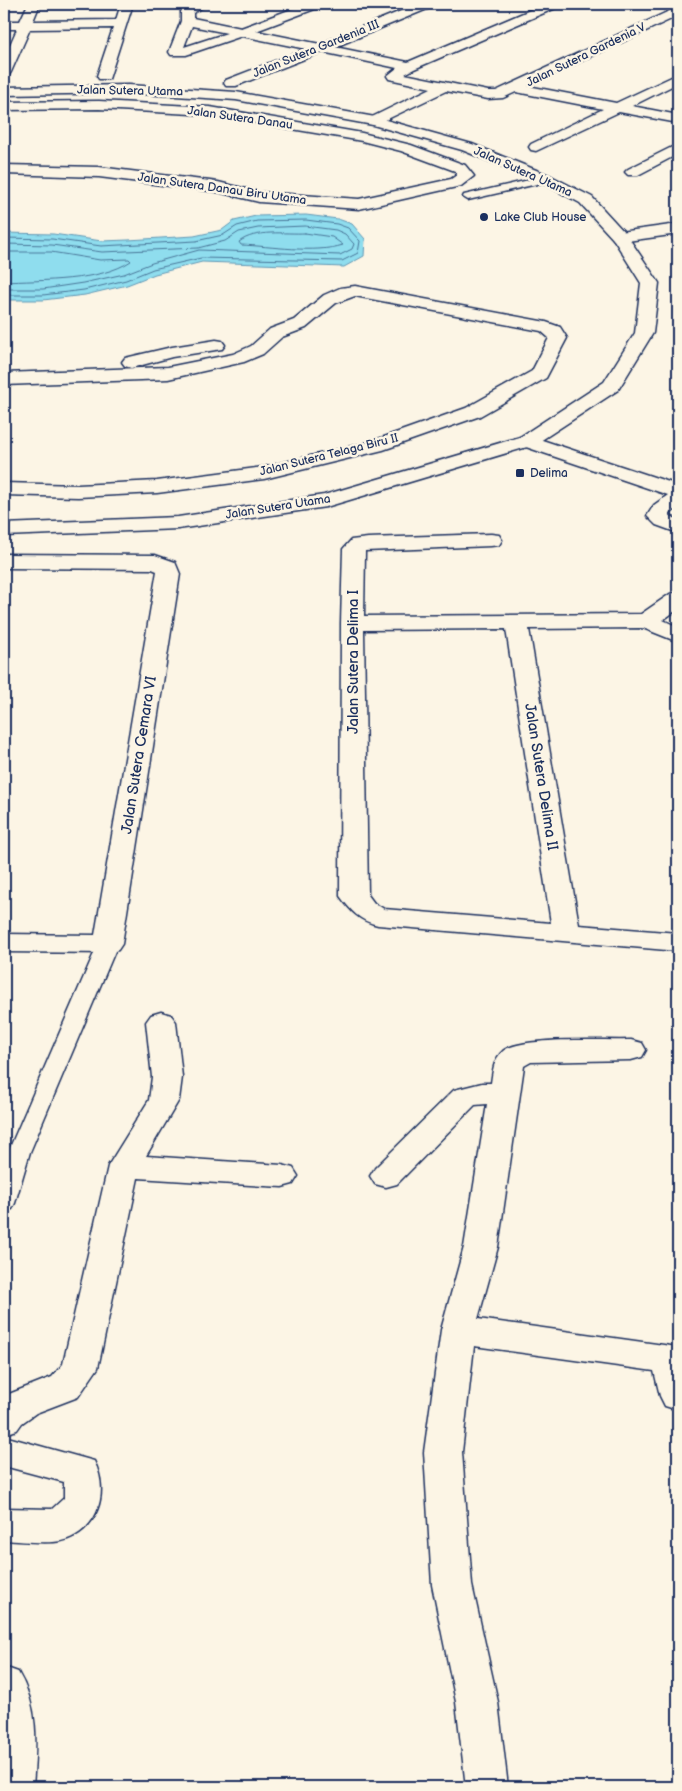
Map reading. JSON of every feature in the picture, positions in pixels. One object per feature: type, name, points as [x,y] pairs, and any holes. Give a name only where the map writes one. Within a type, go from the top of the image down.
[{"type":"street","points":[[4,72],[34,4]]},
{"type":"street","points":[[104,76],[127,4]]},
{"type":"street","points":[[202,4],[189,9],[186,14],[187,21],[176,51],[178,52],[242,32],[316,4]]},
{"type":"street","name":"Jalan Sutera Gardenia III","points":[[230,83],[322,48],[428,4]]},
{"type":"street","points":[[437,86],[394,76],[410,66],[554,4]]},
{"type":"street","name":"Jalan Sutera Gardenia V","points":[[437,86],[494,96],[518,88],[678,11]]},
{"type":"street","points":[[187,21],[410,66]]},
{"type":"street","points":[[4,25],[120,24]]},
{"type":"street","points":[[536,147],[678,78]]},
{"type":"street","points":[[369,120],[437,86]]},
{"type":"street","points":[[518,88],[678,119]]},
{"type":"street","name":"Jalan Sutera Utama","points":[[4,92],[129,90],[190,92],[265,100],[369,120],[467,147],[546,179],[586,200],[620,237],[650,283],[644,333],[611,386],[534,437],[326,501],[178,523],[4,530]]},
{"type":"street","name":"Jalan Sutera Danau","points":[[4,106],[99,105],[210,111],[370,139],[406,148],[460,168],[466,176]]},
{"type":"street","points":[[633,172],[678,148]]},
{"type":"street","name":"Jalan Sutera Danau Biru Utama","points":[[4,170],[99,172],[218,186],[267,198],[300,202],[359,204],[456,183],[466,176]]},
{"type":"street","points":[[620,237],[678,229]]},
{"type":"street","name":"Jalan Sutera Telaga Biru II","points":[[4,379],[81,374],[132,375],[168,372],[238,358],[257,350],[276,333],[300,324],[330,299],[346,292],[355,291],[546,327],[554,331],[558,338],[539,374],[473,412],[376,446],[264,473],[157,487],[78,491],[4,488]]},
{"type":"street","points":[[534,437],[678,478]]},
{"type":"street","points":[[534,437],[678,492]]},
{"type":"street","points":[[678,498],[661,509],[658,516],[663,521],[678,527]]},
{"type":"street","name":"Jalan Sutera Delima I","points":[[491,540],[359,545],[354,549],[352,623],[354,896],[364,910],[378,917],[566,932]]},
{"type":"street","name":"Jalan Sutera Cemara VI","points":[[4,561],[155,562],[167,567],[169,574],[108,944]]},
{"type":"street","points":[[646,620],[678,599]]},
{"type":"street","points":[[352,623],[646,620],[678,635]]},
{"type":"street","name":"Jalan Sutera Delima II","points":[[516,622],[566,932]]},
{"type":"street","points":[[566,932],[678,942]]},
{"type":"street","points":[[4,943],[108,944]]},
{"type":"street","points":[[4,1420],[14,1407],[66,1386],[80,1368],[124,1166],[164,1100],[167,1077],[161,1022]]},
{"type":"street","points":[[487,1787],[477,1702],[452,1585],[443,1452],[458,1330],[481,1247],[508,1064],[515,1056],[527,1052],[631,1050]]},
{"type":"street","points":[[386,1176],[465,1097],[482,1094],[505,1094]]},
{"type":"street","points":[[124,1166],[282,1176]]},
{"type":"street","points":[[458,1330],[673,1361],[678,1396]]},
{"type":"street","points":[[4,1451],[81,1472],[84,1492],[80,1509],[60,1525],[4,1524]]},
{"type":"street","points":[[4,1685],[9,1691],[14,1707],[12,1787]]},
{"type":"lane","points":[[468,197],[546,179]]},
{"type":"lane","points":[[4,1203],[11,1152],[108,944]]},
{"type":"water","points":[[306,215],[338,219],[352,224],[365,239],[364,256],[344,267],[202,262],[155,274],[127,285],[85,295],[43,300],[4,300],[4,233],[53,234],[102,241],[128,240],[194,236],[222,230],[234,221],[256,216]]},
{"type":"place","name":"Lake Club House","points":[[484,217]]},
{"type":"place","name":"Delima","points":[[520,473]]}]
